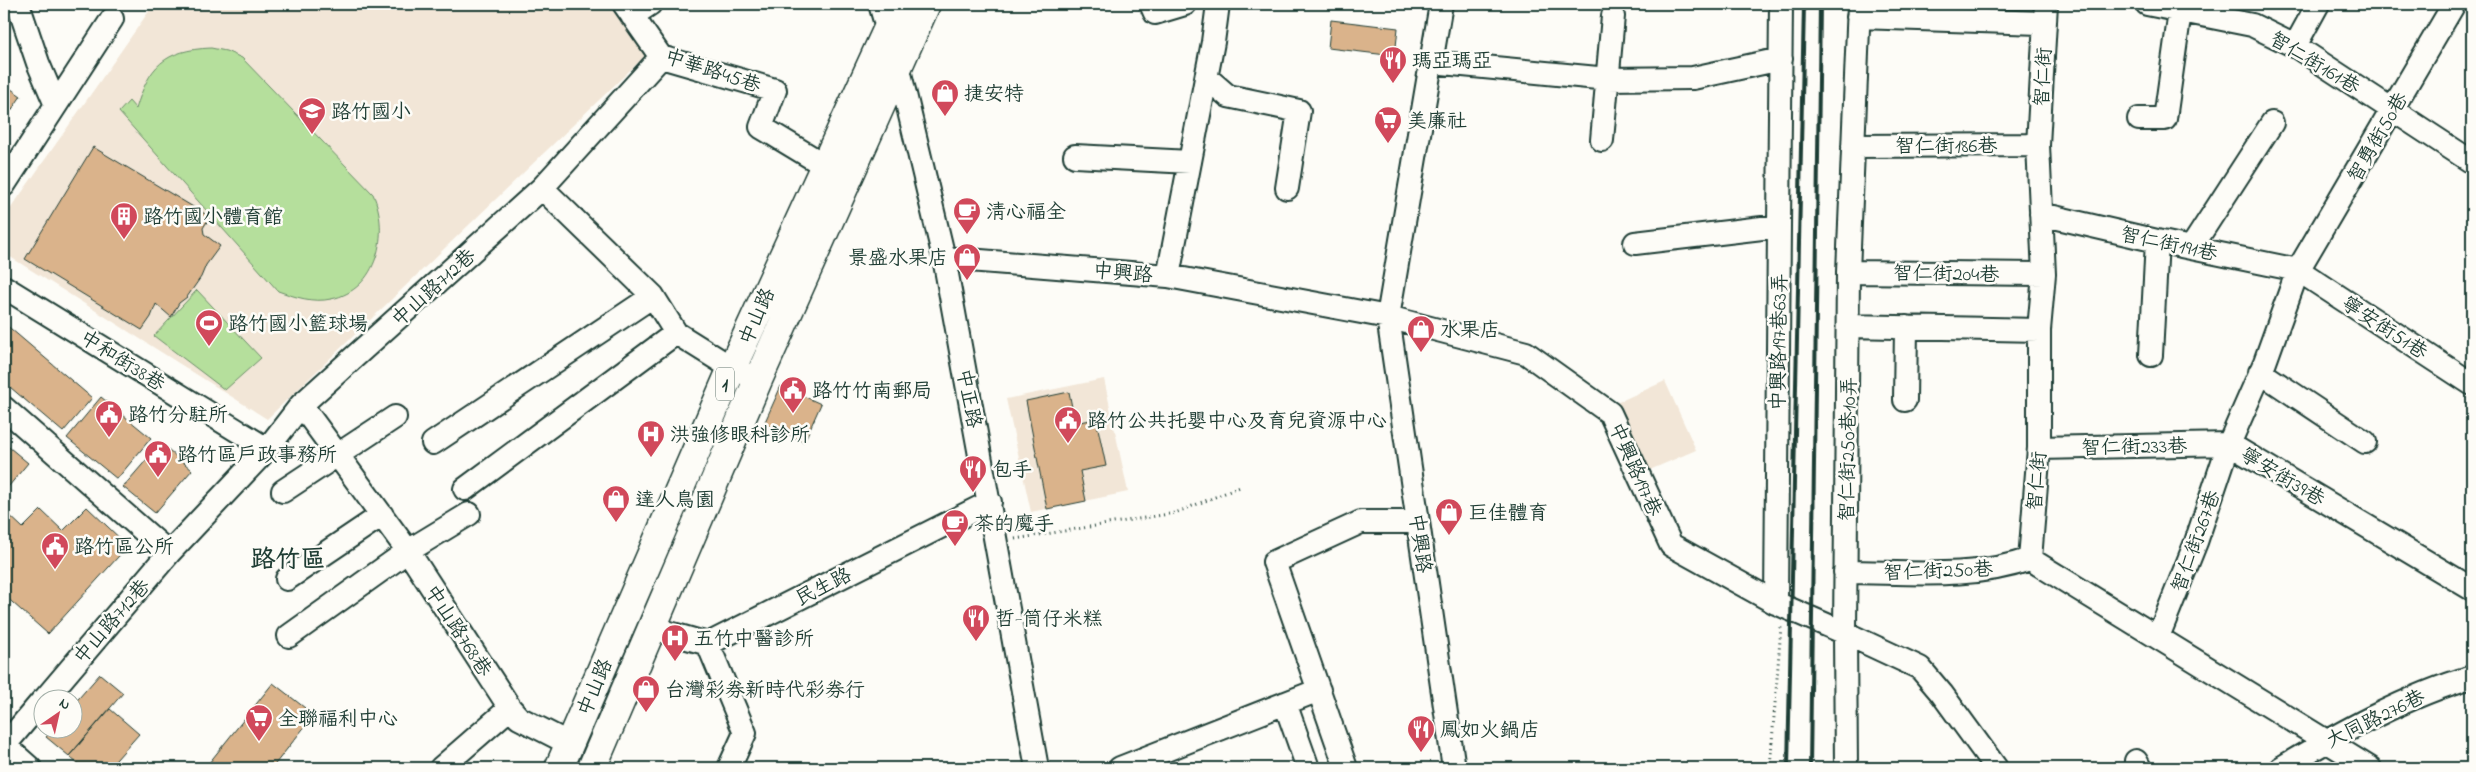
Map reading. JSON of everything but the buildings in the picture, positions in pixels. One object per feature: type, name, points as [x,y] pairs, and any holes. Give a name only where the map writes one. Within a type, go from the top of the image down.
[{"type":"main road","name":"中山路","points":[[559,768],[732,368],[899,4]]},
{"type":"main road","name":"中山路","points":[[592,768],[758,380],[926,4]]},
{"type":"street","points":[[18,4],[38,64],[56,105]]},
{"type":"street","name":"中正路","points":[[880,4],[898,65],[944,258],[1037,768]]},
{"type":"street","points":[[1150,4],[1155,13],[1185,4]]},
{"type":"street","points":[[1168,276],[1218,4]]},
{"type":"street","name":"中興路","points":[[1441,4],[1388,317],[1454,768]]},
{"type":"street","name":"中興路197巷63弄","points":[[1779,604],[1781,4]]},
{"type":"street","name":"智仁街161巷","points":[[2147,4],[2181,6],[2252,25],[2295,46],[2472,162]]},
{"type":"street","points":[[2295,46],[2318,4]]},
{"type":"street","name":"智勇街50巷","points":[[2298,270],[2454,4]]},
{"type":"street","points":[[2139,119],[2166,119],[2181,6]]},
{"type":"street","name":"中華路45巷","points":[[636,8],[661,57],[775,90],[761,126],[824,165]]},
{"type":"street","points":[[1858,10],[2045,13]]},
{"type":"street","name":"智仁街250巷10弄","points":[[1845,633],[1848,272],[1858,10]]},
{"type":"street","name":"智仁街","points":[[2030,559],[2039,448],[2039,330],[2044,274],[2038,145],[2045,13]]},
{"type":"street","points":[[1602,140],[1613,16]]},
{"type":"street","points":[[4,185],[112,19]]},
{"type":"street","name":"中山路712巷","points":[[52,690],[169,553],[267,449],[302,406],[542,188],[661,57]]},
{"type":"street","points":[[1432,62],[1608,79],[1693,78],[1781,59]]},
{"type":"street","points":[[1206,77],[1228,96],[1300,111],[1287,188]]},
{"type":"street","points":[[2191,248],[2272,123]]},
{"type":"street","name":"智仁街186巷","points":[[1853,146],[2038,145]]},
{"type":"street","points":[[1075,156],[1190,162]]},
{"type":"street","points":[[542,188],[653,296],[676,333],[732,368],[758,380]]},
{"type":"street","name":"智仁街191巷","points":[[2040,214],[2157,241],[2298,270]]},
{"type":"street","points":[[1635,243],[1779,226]]},
{"type":"street","points":[[2152,355],[2157,241]]},
{"type":"street","name":"中興路","points":[[944,258],[1168,276],[1388,317]]},
{"type":"street","name":"寧安街39巷","points":[[2298,270],[2260,372],[2229,444],[2472,589]]},
{"type":"street","name":"寧安街51巷","points":[[2298,270],[2472,384]]},
{"type":"street","name":"智仁街204巷","points":[[1848,272],[2044,274]]},
{"type":"street","name":"中和街38巷","points":[[4,287],[267,449]]},
{"type":"street","points":[[433,443],[653,296]]},
{"type":"street","name":"中興路197巷","points":[[1388,317],[1526,353],[1610,413],[1671,545],[1779,604],[1845,633]]},
{"type":"street","points":[[1848,326],[2039,330]]},
{"type":"street","points":[[1905,400],[1906,328]]},
{"type":"street","points":[[465,489],[676,333]]},
{"type":"street","points":[[2260,372],[2365,442]]},
{"type":"street","name":"中山路768巷","points":[[302,406],[408,551],[510,708],[519,718],[570,744]]},
{"type":"street","points":[[4,408],[169,553]]},
{"type":"street","points":[[283,490],[395,417]]},
{"type":"street","name":"智仁街233巷","points":[[2039,448],[2229,444]]},
{"type":"street","name":"智仁街267巷","points":[[2158,637],[2196,542],[2229,444]]},
{"type":"street","name":"民生路","points":[[708,644],[990,502]]},
{"type":"street","points":[[289,636],[408,551],[469,514]]},
{"type":"street","points":[[287,578],[382,515]]},
{"type":"street","points":[[1346,768],[1274,562],[1362,522],[1417,522]]},
{"type":"street","points":[[2030,559],[2370,768]]},
{"type":"street","name":"智仁街250巷","points":[[1845,572],[1965,572],[2010,566],[2030,559]]},
{"type":"street","points":[[652,628],[708,644],[743,725],[744,733],[729,768]]},
{"type":"street","points":[[1846,768],[1845,633],[1920,668],[1942,694],[1996,768]]},
{"type":"street","name":"大同路276巷","points":[[2281,768],[2327,740],[2448,683],[2472,676]]},
{"type":"street","points":[[1120,768],[1319,690]]},
{"type":"street","points":[[1285,703],[1308,768]]},
{"type":"street","points":[[441,768],[510,708]]},
{"type":"street","name":"中山路712巷","points":[[4,745],[32,713]]},
{"type":"street","points":[[4,745],[30,768]]},
{"type":"path","points":[[997,542],[1175,513],[1240,488]]},
{"type":"path","points":[[1770,768],[1779,604]]},
{"type":"shaded area","name":"路竹國小","points":[[154,4],[614,4],[648,53],[267,419],[4,253],[4,218]]},
{"type":"shaded area","name":"路竹公共托嬰中心及育兒資源中心","points":[[1104,379],[1128,492],[1031,512],[1006,399]]},
{"type":"shaded area","points":[[1665,381],[1696,450],[1645,472],[1614,404]]},
{"type":"green space","points":[[211,48],[226,51],[242,58],[373,194],[378,209],[380,242],[369,272],[360,284],[347,293],[331,299],[311,300],[278,291],[119,112],[129,101],[136,109],[147,82],[153,71],[161,63],[181,52]]},
{"type":"green space","name":"路竹國小籃球場","points":[[197,290],[261,358],[225,390],[154,336]]},
{"type":"railway","points":[[1788,768],[1804,4]]},
{"type":"railway","points":[[1810,768],[1820,4]]},
{"type":"place","name":"瑪亞瑪亞","points":[[1393,84]]},
{"type":"place","name":"捷安特","points":[[945,117]]},
{"type":"place","name":"路竹國小","points":[[312,135]]},
{"type":"place","name":"美廉社","points":[[1388,144]]},
{"type":"place","name":"清心福全","points":[[967,235]]},
{"type":"place","name":"路竹國小體育館","points":[[124,240]]},
{"type":"place","name":"景盛水果店","points":[[967,281]]},
{"type":"place","name":"路竹國小籃球場","points":[[209,347]]},
{"type":"place","name":"水果店","points":[[1421,353]]},
{"type":"place","name":"路竹竹南郵局","points":[[793,414]]},
{"type":"place","name":"路竹分駐所","points":[[109,438]]},
{"type":"place","name":"路竹公共托嬰中心及育兒資源中心","points":[[1068,444]]},
{"type":"place","name":"洪強修眼科診所","points":[[651,458]]},
{"type":"place","name":"路竹區戶政事務所","points":[[158,478]]},
{"type":"place","name":"包手","points":[[973,493]]},
{"type":"place","name":"達人鳥園","points":[[616,523]]},
{"type":"place","name":"巨佳體育","points":[[1449,536]]},
{"type":"place","name":"茶的魔手","points":[[955,547]]},
{"type":"place","name":"路竹區公所","points":[[55,570]]},
{"type":"place","name":"哲-筒仔米糕","points":[[976,642]]},
{"type":"place","name":"五竹中醫診所","points":[[675,662]]},
{"type":"place","name":"台灣彩券新時代彩券行","points":[[646,713]]},
{"type":"place","name":"全聯福利中心","points":[[259,742]]},
{"type":"place","name":"鳳如火鍋店","points":[[1421,753]]},
{"type":"district","name":"路竹區","points":[[288,558]]}]
